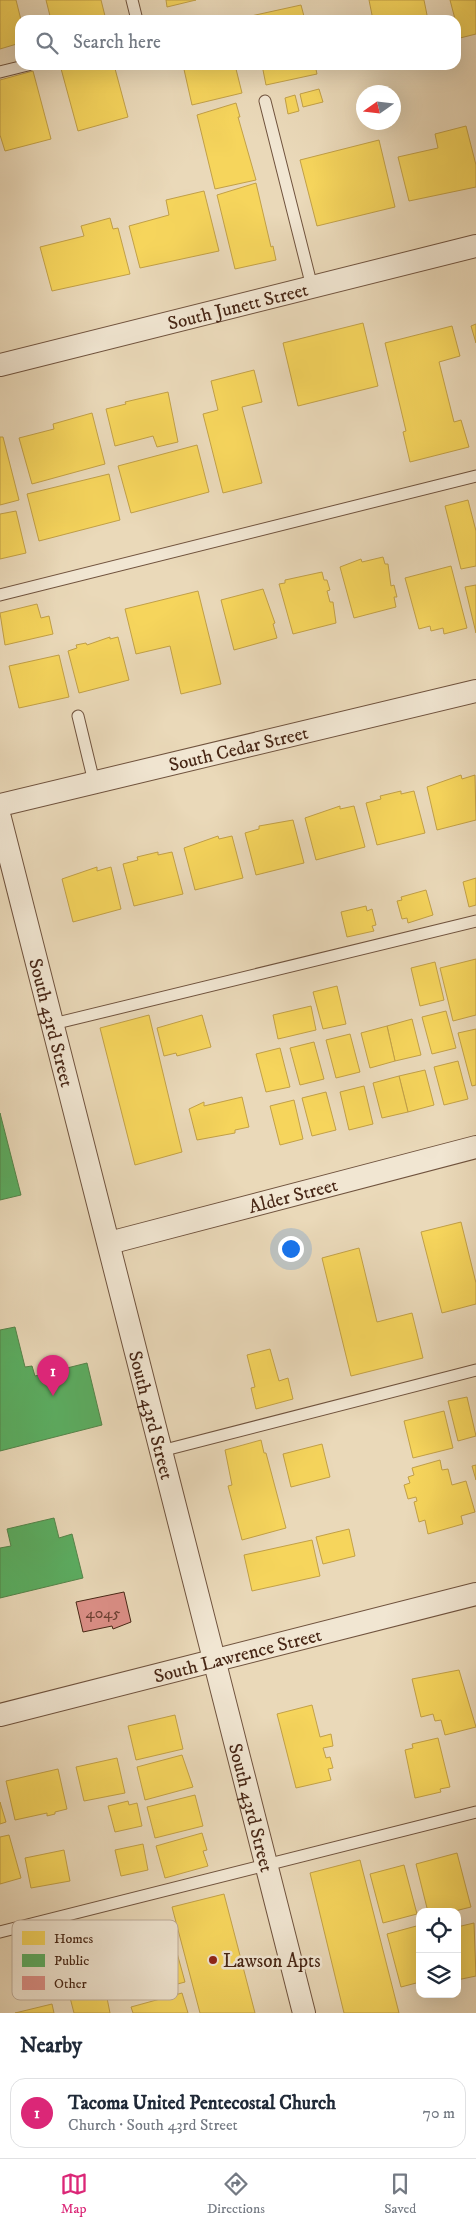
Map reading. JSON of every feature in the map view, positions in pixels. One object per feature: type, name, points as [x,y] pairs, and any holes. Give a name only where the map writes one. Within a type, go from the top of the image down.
[{"type":"street","name":"South Junett Street","points":[[0,365],[476,246]]},
{"type":"street","name":"South Cedar Street","points":[[0,805],[476,691]]},
{"type":"street","name":"South 43rd Street","points":[[0,818],[304,2013]]},
{"type":"street","name":"Alder Street","points":[[109,1243],[476,1147]]},
{"type":"street","name":"South Lawrence Street","points":[[0,1715],[476,1594]]},
{"type":"lane","points":[[132,0],[136,15]]},
{"type":"lane","points":[[0,72],[15,68]]},
{"type":"lane","points":[[265,101],[312,287]]},
{"type":"lane","points":[[0,595],[476,476]]},
{"type":"lane","points":[[78,716],[94,782]]},
{"type":"lane","points":[[53,1024],[476,921]]},
{"type":"lane","points":[[162,1451],[476,1370]]},
{"type":"lane","points":[[47,1920],[476,1812]]},
{"type":"building: Homes","points":[[0,0],[16,0],[20,15],[15,15],[15,44],[0,49]]},
{"type":"building: Homes","points":[[46,0],[101,0],[105,15],[50,15]]},
{"type":"building: Homes","points":[[166,0],[196,0],[167,7]]},
{"type":"building: Homes","points":[[369,0],[424,0],[427,15],[372,15]]},
{"type":"building: Homes","points":[[450,0],[476,0],[476,34],[461,38],[461,15],[454,15]]},
{"type":"building: Homes","points":[[301,5],[304,15],[256,15]]},
{"type":"building: Homes","points":[[61,70],[115,70],[128,117],[78,131]]},
{"type":"building: Homes","points":[[184,70],[236,70],[242,93],[192,105]]},
{"type":"building: Homes","points":[[263,70],[316,70],[317,74],[266,85]]},
{"type":"building: Homes","points":[[33,71],[51,139],[5,151],[0,135],[0,80]]},
{"type":"building: Homes","points":[[319,89],[323,102],[303,107],[300,94]]},
{"type":"building: Homes","points":[[295,95],[299,111],[288,114],[285,98]]},
{"type":"building: Homes","points":[[236,103],[240,117],[238,117],[256,180],[215,189],[197,115]]},
{"type":"building: Homes","points":[[466,126],[476,165],[476,187],[409,201],[398,157],[438,148],[435,134]]},
{"type":"building: Homes","points":[[379,140],[395,207],[317,226],[300,160]]},
{"type":"building: Homes","points":[[256,183],[271,247],[273,246],[276,260],[235,269],[217,195]]},
{"type":"building: Homes","points":[[204,191],[219,251],[140,268],[129,226],[169,215],[166,200]]},
{"type":"building: Homes","points":[[110,218],[113,229],[118,228],[130,274],[52,291],[40,247],[84,236],[81,226]]},
{"type":"building: Homes","points":[[363,323],[378,386],[298,406],[283,343]]},
{"type":"building: Homes","points":[[476,324],[476,343],[471,326]]},
{"type":"building: Homes","points":[[452,326],[460,356],[439,362],[454,422],[461,420],[469,447],[410,462],[403,432],[406,431],[385,343]]},
{"type":"building: Homes","points":[[254,370],[262,402],[242,407],[262,483],[223,493],[203,414],[218,410],[211,381]]},
{"type":"building: Homes","points":[[168,392],[178,442],[157,447],[153,436],[115,446],[106,409],[126,404],[125,402]]},
{"type":"building: Homes","points":[[92,413],[105,464],[32,484],[19,438],[54,429],[53,424]]},
{"type":"building: Homes","points":[[0,437],[3,437],[19,500],[0,505]]},
{"type":"building: Homes","points":[[197,445],[209,492],[131,513],[118,466]]},
{"type":"building: Homes","points":[[109,474],[120,520],[39,541],[27,494]]},
{"type":"building: Homes","points":[[468,500],[476,531],[476,566],[461,569],[445,506]]},
{"type":"building: Homes","points":[[16,511],[26,553],[0,559],[0,514]]},
{"type":"building: Homes","points":[[383,557],[385,564],[388,564],[391,586],[394,585],[397,597],[394,597],[396,607],[354,618],[340,567],[361,559],[362,562]]},
{"type":"building: Homes","points":[[451,566],[467,628],[444,634],[443,628],[431,631],[430,626],[419,629],[405,578]]},
{"type":"building: Homes","points":[[322,572],[330,590],[327,591],[330,602],[333,602],[336,623],[293,634],[279,584],[285,583],[285,580]]},
{"type":"building: Homes","points":[[476,585],[476,633],[465,587]]},
{"type":"building: Homes","points":[[263,589],[275,623],[273,624],[277,638],[234,650],[221,600]]},
{"type":"building: Homes","points":[[198,591],[221,684],[181,694],[170,646],[136,654],[125,609]]},
{"type":"building: Homes","points":[[37,604],[41,618],[49,616],[53,634],[5,645],[0,613]]},
{"type":"building: Homes","points":[[110,637],[110,639],[118,637],[129,680],[79,693],[68,651],[77,648],[76,645],[86,643],[87,645]]},
{"type":"building: Homes","points":[[59,655],[69,697],[19,708],[9,666]]},
{"type":"building: Homes","points":[[461,775],[462,779],[475,775],[476,820],[437,830],[427,787]]},
{"type":"building: Homes","points":[[401,791],[401,794],[414,791],[425,833],[377,845],[366,803],[381,799],[380,796]]},
{"type":"building: Homes","points":[[340,806],[340,809],[354,806],[365,847],[316,860],[305,818]]},
{"type":"building: Homes","points":[[293,820],[304,863],[256,875],[245,833],[259,829],[259,826]]},
{"type":"building: Homes","points":[[218,836],[219,839],[232,836],[243,878],[195,890],[184,848]]},
{"type":"building: Homes","points":[[158,852],[158,855],[172,852],[183,894],[134,906],[123,864],[138,860],[137,857]]},
{"type":"building: Homes","points":[[97,867],[97,871],[111,867],[121,909],[73,922],[62,879]]},
{"type":"building: Homes","points":[[476,878],[476,905],[469,907],[463,882]]},
{"type":"building: Homes","points":[[426,890],[433,915],[408,923],[407,918],[402,919],[397,901],[402,900],[401,897]]},
{"type":"building: Homes","points":[[366,906],[367,911],[372,909],[376,925],[372,926],[374,931],[347,937],[341,912]]},
{"type":"building: Homes","points":[[476,959],[476,1015],[453,1021],[440,968]]},
{"type":"building: Homes","points":[[435,962],[444,1000],[420,1006],[411,968]]},
{"type":"building: Homes","points":[[337,986],[346,1024],[323,1029],[313,992]]},
{"type":"building: Homes","points":[[311,1006],[316,1030],[278,1039],[273,1015]]},
{"type":"building: Homes","points":[[446,1011],[456,1048],[432,1054],[422,1017]]},
{"type":"building: Homes","points":[[149,1015],[182,1152],[135,1165],[100,1028]]},
{"type":"building: Homes","points":[[202,1015],[211,1047],[177,1056],[176,1053],[164,1056],[157,1028]]},
{"type":"building: Homes","points":[[412,1019],[421,1055],[395,1061],[387,1026]]},
{"type":"building: Homes","points":[[387,1026],[395,1061],[370,1068],[361,1033]]},
{"type":"building: Homes","points":[[476,1029],[476,1085],[472,1086],[458,1033]]},
{"type":"building: Homes","points":[[350,1034],[360,1072],[336,1078],[326,1040]]},
{"type":"building: Homes","points":[[314,1042],[324,1079],[300,1085],[290,1048]]},
{"type":"building: Homes","points":[[280,1048],[290,1087],[266,1092],[256,1054]]},
{"type":"building: Homes","points":[[458,1061],[468,1099],[444,1105],[434,1067]]},
{"type":"building: Homes","points":[[425,1070],[434,1105],[408,1112],[399,1076]]},
{"type":"building: Homes","points":[[399,1076],[408,1112],[382,1118],[373,1083]]},
{"type":"building: Homes","points":[[364,1086],[373,1124],[349,1130],[340,1092]]},
{"type":"building: Homes","points":[[326,1092],[336,1130],[312,1136],[302,1098]]},
{"type":"building: Homes","points":[[242,1097],[249,1127],[235,1130],[235,1133],[197,1140],[189,1109],[204,1102],[204,1106]]},
{"type":"building: Homes","points":[[294,1100],[303,1139],[280,1145],[270,1106]]},
{"type":"building: Homes","points":[[461,1222],[476,1283],[476,1304],[442,1313],[421,1232]]},
{"type":"building: Homes","points":[[359,1248],[377,1322],[412,1313],[423,1358],[351,1376],[322,1258]]},
{"type":"building: Homes","points":[[270,1349],[279,1381],[288,1378],[293,1399],[256,1409],[251,1388],[255,1387],[247,1355]]},
{"type":"building: Homes","points":[[467,1397],[476,1436],[458,1441],[448,1401]]},
{"type":"building: Homes","points":[[444,1411],[453,1448],[413,1458],[404,1421]]},
{"type":"building: Homes","points":[[261,1440],[286,1528],[242,1540],[228,1486],[232,1485],[225,1450]]},
{"type":"building: Homes","points":[[322,1444],[330,1477],[291,1487],[283,1454]]},
{"type":"building: Homes","points":[[440,1460],[442,1470],[448,1469],[452,1485],[466,1481],[475,1512],[461,1516],[463,1524],[428,1534],[425,1520],[419,1522],[414,1502],[417,1501],[416,1497],[408,1499],[404,1485],[410,1483],[408,1477],[414,1475],[412,1468]]},
{"type":"building: Homes","points":[[476,1465],[476,1480],[472,1466]]},
{"type":"building: Homes","points":[[349,1529],[355,1556],[323,1564],[316,1537]]},
{"type":"building: Homes","points":[[312,1540],[320,1576],[252,1591],[244,1555]]},
{"type":"building: Homes","points":[[459,1670],[476,1727],[445,1735],[441,1720],[435,1721],[433,1714],[421,1717],[412,1679]]},
{"type":"building: Homes","points":[[312,1705],[320,1737],[331,1734],[333,1746],[323,1748],[326,1758],[330,1757],[333,1768],[328,1769],[331,1780],[296,1788],[277,1714]]},
{"type":"building: Homes","points":[[175,1715],[183,1749],[136,1760],[128,1726]]},
{"type":"building: Homes","points":[[438,1738],[450,1787],[440,1789],[441,1792],[415,1798],[405,1750],[413,1748],[412,1744]]},
{"type":"building: Homes","points":[[182,1755],[193,1787],[145,1800],[137,1767]]},
{"type":"building: Homes","points":[[117,1758],[125,1793],[84,1801],[76,1767]]},
{"type":"building: Homes","points":[[58,1769],[67,1809],[47,1816],[47,1813],[15,1820],[6,1781]]},
{"type":"building: Homes","points":[[195,1795],[203,1826],[155,1838],[147,1807]]},
{"type":"building: Homes","points":[[128,1801],[129,1805],[137,1803],[142,1826],[115,1832],[108,1806]]},
{"type":"building: Homes","points":[[0,1802],[6,1822],[0,1824]]},
{"type":"building: Homes","points":[[202,1833],[207,1850],[203,1851],[208,1866],[165,1878],[156,1846]]},
{"type":"building: Homes","points":[[9,1835],[21,1878],[0,1884],[0,1837]]},
{"type":"building: Homes","points":[[143,1844],[148,1870],[121,1876],[115,1850]]},
{"type":"building: Homes","points":[[64,1850],[70,1881],[31,1888],[25,1858]]},
{"type":"building: Homes","points":[[457,1853],[471,1907],[461,1910],[427,1908],[416,1864]]},
{"type":"building: Homes","points":[[360,1860],[399,2013],[344,2013],[310,1873]]},
{"type":"building: Homes","points":[[404,1865],[416,1914],[383,1923],[370,1874]]},
{"type":"building: Homes","name":"Lawson Apts","points":[[224,1894],[255,2013],[200,2013],[178,1930],[178,1920],[175,1920],[172,1907]]},
{"type":"building: Homes","points":[[474,1923],[476,1976],[461,1979],[461,1953],[461,1926]]},
{"type":"building: Homes","points":[[416,1926],[416,1983],[401,1987],[387,1934]]},
{"type":"building: Homes","points":[[178,1956],[185,1982],[178,1984]]},
{"type":"building: Homes","points":[[182,1993],[188,2013],[133,2013],[131,2007],[156,2000],[178,2000],[178,1994]]},
{"type":"building: Homes","points":[[71,2000],[107,2000],[110,2013],[74,2013]]},
{"type":"building: Homes","points":[[52,2004],[54,2013],[15,2013]]},
{"type":"building: Public","points":[[0,1113],[21,1195],[0,1200]]},
{"type":"building: Public","points":[[15,1327],[25,1367],[32,1366],[35,1376],[87,1363],[102,1425],[0,1451],[0,1330]]},
{"type":"building: Public","points":[[54,1518],[59,1538],[72,1534],[83,1578],[0,1598],[0,1548],[11,1546],[7,1529]]},
{"type":"building: Other","points":[[124,1592],[131,1622],[113,1629],[112,1626],[83,1632],[76,1602]]},
{"type":"place","name":"Tacoma United Pentecostal Church","points":[[53,1396]]},
{"type":"place","name":"Lawson Apts","points":[[213,1960]]}]
